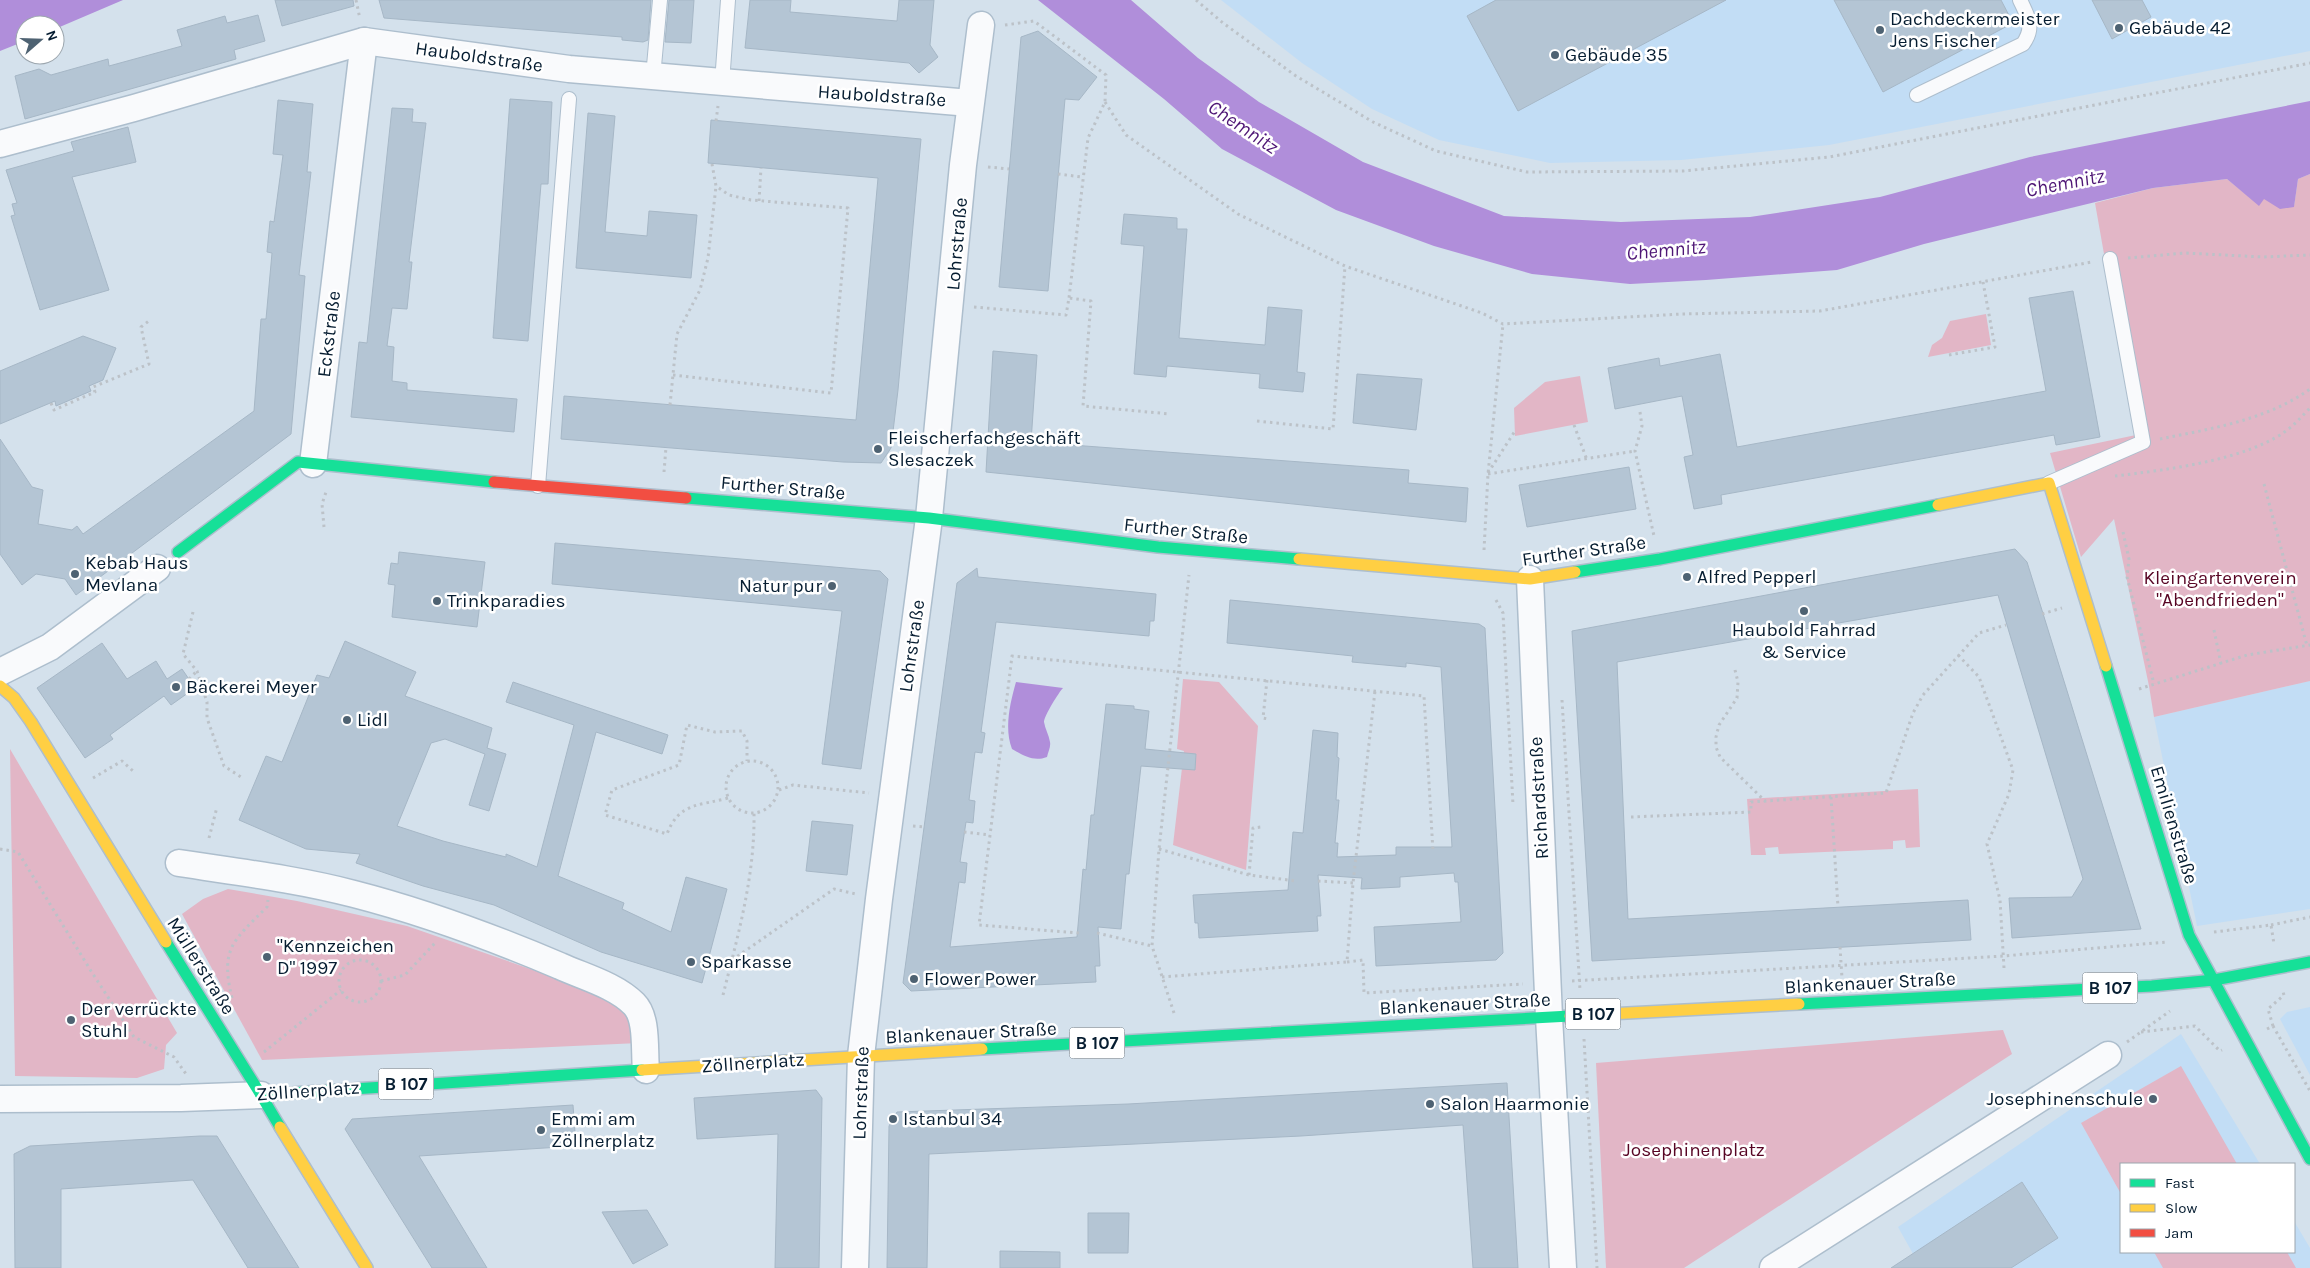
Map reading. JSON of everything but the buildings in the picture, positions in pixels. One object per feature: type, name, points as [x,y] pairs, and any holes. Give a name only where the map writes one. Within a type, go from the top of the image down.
[{"type":"main road","points":[[178,552],[298,462],[324,465]]},
{"type":"main road","name":"Further Straße","points":[[324,465],[538,486],[929,518],[1192,549],[1530,579],[1660,559],[2049,483]]},
{"type":"main road","name":"Emilienstraße","points":[[2049,483],[2117,696],[2189,935],[2310,1159]]},
{"type":"main road","name":"Müllerstraße","points":[[0,686],[14,698],[73,790],[367,1268]]},
{"type":"main road","name":"Blankenauer Straße","points":[[861,1056],[1582,1015],[2152,986],[2214,980],[2310,962]]},
{"type":"main road","name":"Zöllnerplatz","points":[[261,1095],[306,1090],[861,1056]]},
{"type":"street","name":"Lohrstraße","points":[[855,1268],[861,1056],[892,795],[929,518],[970,103],[991,25]]},
{"type":"street","name":"Hauboldstraße","points":[[0,144],[134,108],[364,41],[569,69],[970,103]]},
{"type":"street","name":"Eckstraße","points":[[324,465],[364,41]]},
{"type":"street","points":[[0,672],[50,647],[157,568]]},
{"type":"street","name":"Richardstraße","points":[[1530,579],[1535,983],[1548,1017]]},
{"type":"street","points":[[179,862],[270,877],[353,894],[510,945],[597,982],[616,991],[635,1005],[643,1029],[646,1070]]},
{"type":"street","points":[[1548,1017],[1563,1268]]},
{"type":"street","points":[[1773,1268],[2108,1055]]},
{"type":"street","name":"Zöllnerplatz","points":[[0,1099],[261,1095]]},
{"type":"lane","points":[[654,77],[660,0]]},
{"type":"lane","points":[[722,83],[728,0]]},
{"type":"lane","points":[[1918,95],[2022,44],[2031,30],[2029,19],[2020,0]]},
{"type":"lane","points":[[538,486],[569,98]]},
{"type":"lane","points":[[2049,483],[2143,442],[2110,259]]},
{"type":"path","points":[[1196,0],[1223,23],[1296,76],[1373,122],[1436,151],[1527,172],[1683,171],[1829,156],[2310,63]]},
{"type":"path","points":[[951,305],[1066,315],[1088,138],[1105,102],[1106,75],[1034,20],[991,25]]},
{"type":"path","points":[[1105,102],[1126,135],[1238,214],[1345,266],[1482,313],[1503,324],[1682,314],[1820,311],[2110,259],[2185,254],[2262,257],[2310,255]]},
{"type":"path","points":[[670,405],[676,334],[700,290],[708,258],[716,186],[712,164]]},
{"type":"path","points":[[759,201],[761,168]]},
{"type":"path","points":[[1058,174],[1082,177]]},
{"type":"path","points":[[673,376],[831,393],[848,208],[759,201],[729,195],[716,186]]},
{"type":"path","points":[[1257,421],[1333,429],[1345,266]]},
{"type":"path","points":[[1949,355],[1995,347],[1983,282]]},
{"type":"path","points":[[1069,298],[1091,300],[1083,406],[1170,414]]},
{"type":"path","points":[[51,403],[54,410],[95,392],[93,387],[149,364],[141,326],[150,320]]},
{"type":"path","points":[[1503,324],[1488,474],[1483,576],[1502,613],[1513,808]]},
{"type":"path","points":[[2143,442],[2250,418],[2291,401],[2310,390]]},
{"type":"path","points":[[2106,477],[2161,471],[2220,458],[2262,445],[2291,428],[2310,408]]},
{"type":"path","points":[[1640,412],[1642,426],[1636,452],[1660,559]]},
{"type":"path","points":[[1574,424],[1587,460]]},
{"type":"path","points":[[1488,474],[1515,431]]},
{"type":"path","points":[[1488,474],[1636,452]]},
{"type":"path","points":[[324,465],[322,504],[324,527]]},
{"type":"path","points":[[2117,696],[2247,655],[2308,646],[2264,484]]},
{"type":"path","points":[[2123,532],[2129,559],[2127,577],[2154,684]]},
{"type":"path","points":[[1181,1038],[1152,946],[1160,848],[1192,549]]},
{"type":"path","points":[[193,612],[183,654],[197,671],[207,702],[207,718],[224,766],[241,777]]},
{"type":"path","points":[[1631,817],[1751,812],[1751,802],[1886,794],[1913,713],[1923,695],[1978,633],[2006,625]]},
{"type":"path","points":[[2214,630],[2221,664]]},
{"type":"path","points":[[1958,655],[1979,678],[2013,770],[2009,794],[1987,844],[2000,900],[2005,994]]},
{"type":"path","points":[[1079,933],[979,925],[1012,656],[1424,696],[1433,852]]},
{"type":"path","points":[[1735,670],[1738,682],[1738,698],[1736,704],[1720,725],[1716,747],[1720,757],[1766,801]]},
{"type":"path","points":[[189,679],[197,671]]},
{"type":"path","points":[[1267,680],[1263,718],[1268,719]]},
{"type":"path","points":[[1347,962],[1353,883],[1375,691]]},
{"type":"path","points":[[728,798],[683,810],[671,823],[667,834],[605,815],[612,790],[679,765],[687,725],[715,732],[742,731],[747,740],[747,761]]},
{"type":"path","points":[[73,790],[122,761],[132,771]]},
{"type":"path","points":[[747,761],[762,763],[770,767],[778,781],[779,790],[771,806],[754,814],[737,809],[728,798],[726,785],[728,777],[739,764],[747,761]]},
{"type":"path","points":[[779,790],[793,785],[892,795]]},
{"type":"path","points":[[1831,797],[1838,907]]},
{"type":"path","points":[[209,838],[217,807]]},
{"type":"path","points":[[723,995],[745,910],[755,840],[754,814]]},
{"type":"path","points":[[1249,875],[1253,828],[1261,827]]},
{"type":"path","points":[[964,832],[990,835]]},
{"type":"path","points":[[1160,848],[1249,875],[1296,881]]},
{"type":"path","points":[[0,849],[18,852],[134,1037],[174,1057],[202,1097]]},
{"type":"path","points":[[214,1020],[232,1009],[233,1001],[226,974],[230,947],[267,907],[270,877]]},
{"type":"path","points":[[1318,881],[1353,883]]},
{"type":"path","points":[[732,961],[834,890],[879,899]]},
{"type":"path","points":[[2271,925],[2310,917]]},
{"type":"path","points":[[381,981],[405,974],[453,925]]},
{"type":"path","points":[[1097,933],[1152,946]]},
{"type":"path","points":[[1162,977],[1364,960],[1364,993],[2003,956],[2161,943],[2189,935]]},
{"type":"path","points":[[1840,947],[1844,1001]]},
{"type":"path","points":[[356,960],[372,964],[377,969],[381,981],[377,993],[366,1001],[351,1000],[341,990],[339,983],[340,973],[344,967],[356,960]]},
{"type":"path","points":[[1522,974],[1535,983]]},
{"type":"path","points":[[1579,980],[1597,1268]]},
{"type":"path","points":[[244,1068],[341,990]]},
{"type":"path","points":[[2108,1055],[2173,1009]]},
{"type":"shaded area","points":[[1221,0],[2310,0],[2310,51],[1829,145],[1681,160],[1550,163],[1439,140],[1372,109],[1302,63]]},
{"type":"shaded area","points":[[2310,681],[2310,909],[2197,926],[2154,717]]},
{"type":"shaded area","points":[[2310,1007],[2310,1075],[2280,1019],[2287,1012]]},
{"type":"shaded area","name":"Josephinenschule","points":[[2181,1034],[2259,1163],[2120,1163],[2120,1253],[2295,1253],[2295,1223],[2310,1248],[2310,1268],[1921,1268],[1898,1227]]},
{"type":"green space","name":"Kleingartenverein \"Abendfrieden\"","points":[[2310,174],[2310,681],[2154,717],[2114,519],[2081,557],[2050,453],[2136,435],[2095,203],[2153,188],[2227,179],[2259,205],[2264,198],[2294,206],[2298,179]]},
{"type":"green space","points":[[1986,314],[1991,345],[1928,357],[1932,345],[1942,338],[1950,321]]},
{"type":"green space","points":[[1580,376],[1588,422],[1515,436],[1514,408],[1545,382]]},
{"type":"green space","points":[[1183,679],[1219,682],[1258,726],[1246,870],[1173,845],[1184,751],[1177,749]]},
{"type":"green space","points":[[10,749],[177,1033],[166,1045],[164,1069],[137,1078],[15,1076]]},
{"type":"green space","points":[[1918,789],[1920,847],[1906,848],[1905,840],[1893,841],[1893,849],[1779,854],[1778,847],[1765,848],[1766,855],[1751,855],[1747,799]]},
{"type":"green space","points":[[228,889],[297,901],[407,926],[565,981],[622,1007],[632,1017],[639,1043],[262,1060],[182,914],[203,899]]},
{"type":"green space","name":"Josephinenplatz","points":[[2003,1030],[2012,1054],[1684,1268],[1606,1268],[1596,1063]]},
{"type":"green space","points":[[2181,1066],[2236,1163],[2120,1163],[2120,1192],[2081,1123]]},
{"type":"green space","points":[[2155,1253],[2288,1253],[2296,1268],[2163,1268]]},
{"type":"water","points":[[0,0],[123,0],[65,25],[65,15],[15,15],[15,45],[0,51]]},
{"type":"water","name":"Chemnitz","points":[[1038,0],[1131,0],[1198,58],[1259,102],[1363,162],[1504,216],[1621,222],[1750,217],[1880,197],[2030,157],[2310,101],[2310,174],[2298,179],[2294,207],[2280,209],[2264,199],[2259,206],[2227,179],[2153,188],[1924,244],[1837,270],[1630,284],[1532,274],[1434,246],[1336,210],[1222,149],[1164,99]]},
{"type":"water","points":[[1016,682],[1063,688],[1052,704],[1044,722],[1050,744],[1047,757],[1033,759],[1012,749],[1008,725]]},
{"type":"traffic: fast","points":[[178,552],[298,462],[494,482]]},
{"type":"traffic: fast","points":[[686,498],[929,518],[1158,547],[1299,559]]},
{"type":"traffic: fast","points":[[1575,572],[1660,559],[1938,505]]},
{"type":"traffic: fast","points":[[2106,666],[2189,935],[2310,1159]]},
{"type":"traffic: fast","points":[[166,942],[261,1095]]},
{"type":"traffic: fast","points":[[1799,1004],[2152,986],[2214,980],[2310,962]]},
{"type":"traffic: fast","points":[[982,1049],[1570,1016]]},
{"type":"traffic: fast","points":[[280,1127],[261,1095],[642,1070]]},
{"type":"traffic: slow","points":[[1938,505],[2049,483],[2106,666]]},
{"type":"traffic: slow","points":[[1299,559],[1530,579],[1575,572]]},
{"type":"traffic: slow","points":[[0,686],[14,698],[31,722],[166,942]]},
{"type":"traffic: slow","points":[[1570,1016],[1799,1004]]},
{"type":"traffic: slow","points":[[642,1070],[982,1049]]},
{"type":"traffic: slow","points":[[280,1127],[367,1268]]},
{"type":"traffic: jam","points":[[494,482],[686,498]]},
{"type":"place","name":"Gebäude 42","points":[[2119,28]]},
{"type":"place","name":"Dachdeckermeister Jens Fischer","points":[[1880,30]]},
{"type":"place","name":"Gebäude 35","points":[[1555,55]]},
{"type":"place","name":"Fleischerfachgeschäft Slesaczek","points":[[878,449]]},
{"type":"place","name":"Kebab Haus Mevlana","points":[[75,574]]},
{"type":"place","name":"Alfred Pepperl","points":[[1687,577]]},
{"type":"place","name":"Natur pur","points":[[832,586]]},
{"type":"place","name":"Trinkparadies","points":[[437,601]]},
{"type":"place","name":"Haubold Fahrrad & Service","points":[[1804,611]]},
{"type":"place","name":"Bäckerei Meyer","points":[[176,687]]},
{"type":"place","name":"Lidl","points":[[347,720]]},
{"type":"place","name":"\"Kennzeichen D\" 1997","points":[[267,957]]},
{"type":"place","name":"Sparkasse","points":[[691,962]]},
{"type":"place","name":"Flower Power","points":[[914,979]]},
{"type":"place","name":"Der verrückte Stuhl","points":[[71,1020]]},
{"type":"place","name":"Josephinenschule","points":[[2153,1099]]},
{"type":"place","name":"Salon Haarmonie","points":[[1430,1104]]},
{"type":"place","name":"Istanbul 34","points":[[893,1119]]},
{"type":"place","name":"Emmi am Zöllnerplatz","points":[[541,1130]]}]
